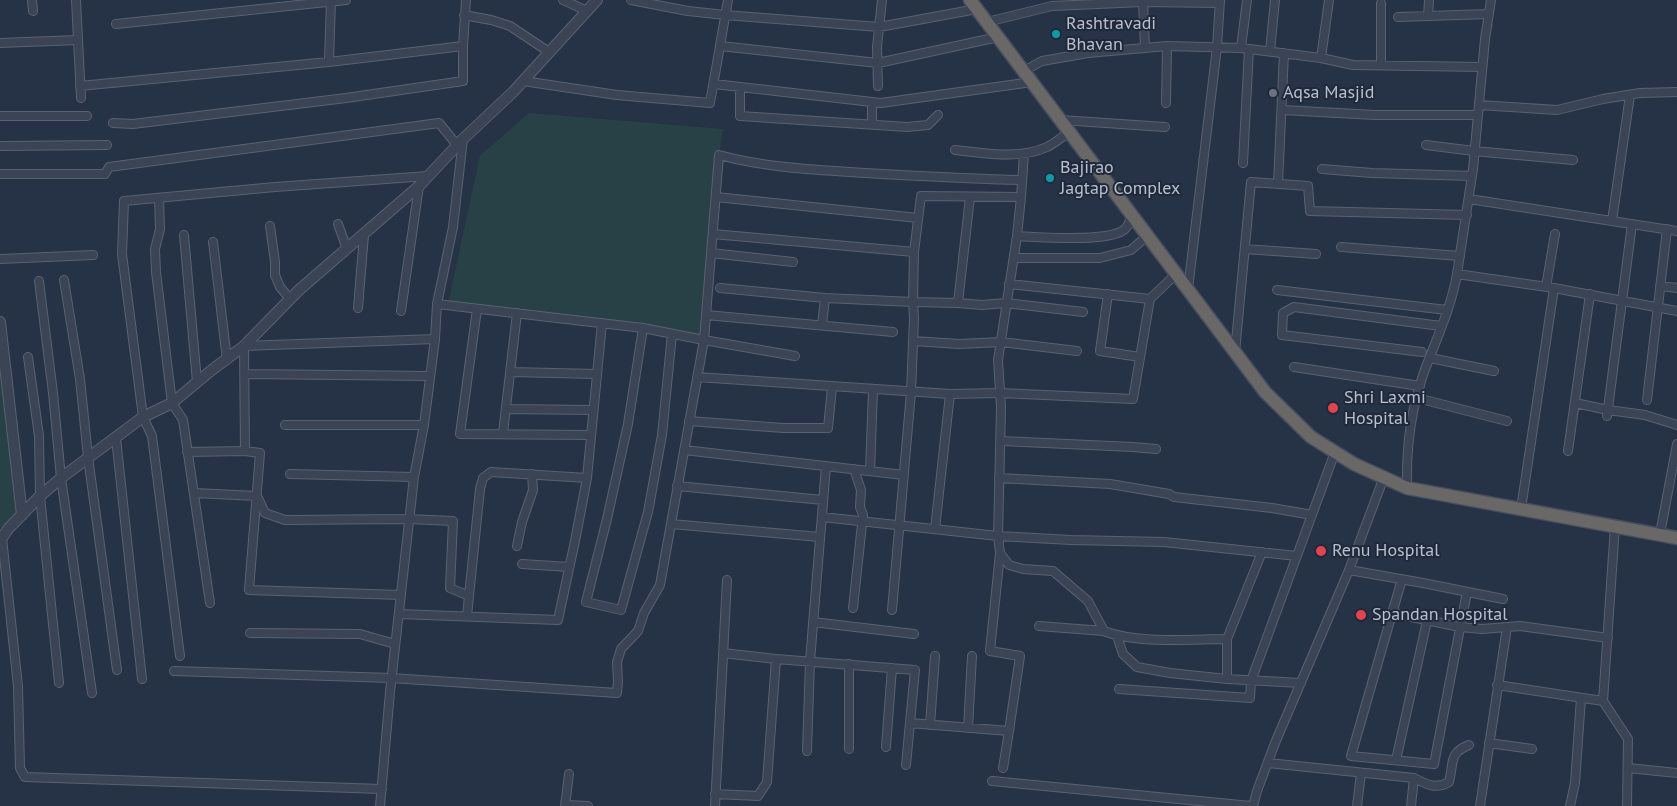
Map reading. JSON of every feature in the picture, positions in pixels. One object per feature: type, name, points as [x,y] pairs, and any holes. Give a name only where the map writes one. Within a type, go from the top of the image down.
[{"type":"highway","points":[[974,5],[1265,392],[1311,437],[1354,464],[1407,488],[1677,538]]},
{"type":"street","points":[[32,0],[33,11]]},
{"type":"street","points":[[76,0],[81,98]]},
{"type":"street","points":[[116,24],[346,0]]},
{"type":"street","points":[[113,123],[133,124],[463,81],[466,0]]},
{"type":"street","points":[[564,0],[587,11]]},
{"type":"street","points":[[382,789],[24,777],[20,768],[18,686],[1,540],[22,514],[61,478],[143,417],[172,403],[244,346],[290,299],[419,186],[460,142],[523,81],[597,0]]},
{"type":"street","points":[[631,0],[688,11],[879,27],[974,5]]},
{"type":"street","points":[[523,81],[617,95],[710,103],[728,0]]},
{"type":"street","points":[[878,86],[879,27],[882,0]]},
{"type":"street","points":[[1242,163],[1247,0]]},
{"type":"street","points":[[1270,52],[1276,0]]},
{"type":"street","points":[[1321,58],[1329,0]]},
{"type":"street","points":[[1428,16],[1429,0]]},
{"type":"street","points":[[1407,488],[1406,457],[1409,428],[1420,386],[1447,310],[1457,274],[1472,176],[1482,67],[1491,0]]},
{"type":"street","points":[[329,62],[331,1]]},
{"type":"street","points":[[988,22],[1052,6],[1220,1],[1217,46],[1188,290]]},
{"type":"street","points":[[1143,2],[1145,48]]},
{"type":"street","points":[[1380,3],[1381,65]]},
{"type":"street","points":[[1398,17],[1489,14]]},
{"type":"street","points":[[464,16],[491,20],[510,26],[549,52]]},
{"type":"street","points":[[720,46],[878,63],[998,37]]},
{"type":"street","points":[[0,43],[78,40]]},
{"type":"street","points":[[80,86],[329,62],[463,46]]},
{"type":"street","points":[[1024,71],[1042,61],[1088,53],[1167,46],[1245,48],[1353,64],[1482,67]]},
{"type":"street","points":[[1166,103],[1167,46]]},
{"type":"street","points":[[1278,184],[1284,53]]},
{"type":"street","points":[[714,84],[881,103],[1032,82]]},
{"type":"street","points":[[740,87],[740,116],[907,127],[928,125],[938,115]]},
{"type":"street","points":[[1479,105],[1557,110],[1603,99],[1677,92]]},
{"type":"street","points":[[1612,221],[1630,95]]},
{"type":"street","points":[[872,102],[872,124]]},
{"type":"street","points":[[1282,110],[1374,115],[1478,114]]},
{"type":"street","points":[[0,116],[87,116]]},
{"type":"street","points":[[1061,120],[1165,127]]},
{"type":"street","points":[[0,174],[105,174],[109,167],[439,123],[460,142]]},
{"type":"street","points":[[955,150],[1010,155],[1024,154],[1048,146],[1069,132]]},
{"type":"street","points":[[380,806],[391,678],[414,477],[424,425],[435,339],[437,304],[453,227],[460,142]]},
{"type":"street","points":[[0,146],[108,145]]},
{"type":"street","points":[[1426,145],[1573,160]]},
{"type":"street","points":[[1003,768],[1020,656],[990,652],[1000,553],[998,536],[1000,393],[998,360],[1017,236],[1024,154]]},
{"type":"street","points":[[174,671],[391,678],[617,693],[617,662],[621,649],[638,631],[644,613],[660,585],[704,340],[719,155],[751,162],[830,171],[963,179],[1022,180]]},
{"type":"street","points":[[1322,169],[1372,173],[1472,176]]},
{"type":"street","points":[[180,656],[152,436],[143,417],[122,254],[124,201],[275,187],[428,176]]},
{"type":"street","points":[[1235,353],[1251,182],[1308,186],[1310,211],[1467,215]]},
{"type":"street","points":[[401,311],[419,186]]},
{"type":"street","points":[[892,610],[911,392],[914,252],[921,196],[1021,197]]},
{"type":"street","points":[[716,197],[918,218]]},
{"type":"street","points":[[958,303],[970,197]]},
{"type":"street","points":[[159,198],[160,229],[155,249],[156,272],[172,403],[183,420],[210,603]]},
{"type":"street","points":[[1469,199],[1677,231]]},
{"type":"street","points":[[1017,236],[1084,238],[1116,234],[1125,229],[1132,216]]},
{"type":"street","points":[[338,224],[347,249]]},
{"type":"street","points":[[1608,413],[1632,224]]},
{"type":"street","points":[[270,226],[275,275],[280,287],[290,299]]},
{"type":"street","points":[[1647,400],[1667,229]]},
{"type":"street","points":[[713,234],[914,252]]},
{"type":"street","points":[[1521,509],[1550,287],[1555,234]]},
{"type":"street","points":[[184,235],[197,382]]},
{"type":"street","points":[[358,308],[364,235]]},
{"type":"street","points":[[1014,258],[1100,258],[1131,250],[1147,236]]},
{"type":"street","points":[[213,242],[227,360]]},
{"type":"street","points":[[1341,247],[1460,256]]},
{"type":"street","points":[[1245,249],[1316,254]]},
{"type":"street","points":[[712,253],[793,262]]},
{"type":"street","points":[[0,259],[92,255]]},
{"type":"street","points":[[697,377],[950,394],[1000,393],[1133,399],[1150,299],[1176,274]]},
{"type":"street","points":[[1457,274],[1550,287],[1677,311]]},
{"type":"street","points":[[64,280],[80,379],[88,457],[117,670]]},
{"type":"street","points":[[39,282],[53,393],[61,478],[92,693]]},
{"type":"street","points":[[1009,284],[1150,299]]},
{"type":"street","points":[[1660,286],[1677,288]]},
{"type":"street","points":[[720,288],[825,298],[982,305],[1006,303],[1083,312]]},
{"type":"street","points":[[1277,290],[1447,310]]},
{"type":"street","points":[[1108,294],[1100,351],[1140,357]]},
{"type":"street","points":[[1568,451],[1590,294]]},
{"type":"street","points":[[822,325],[825,298]]},
{"type":"street","points":[[437,304],[643,328],[795,356]]},
{"type":"street","points":[[1422,352],[1282,335],[1283,313],[1294,307],[1441,326]]},
{"type":"street","points":[[477,309],[460,434],[591,435]]},
{"type":"street","points":[[504,434],[517,313]]},
{"type":"street","points":[[706,315],[893,332]]},
{"type":"street","points":[[0,322],[22,514]]},
{"type":"street","points":[[399,614],[558,620],[586,478],[602,323]]},
{"type":"street","points":[[643,328],[628,424],[586,602],[621,610],[648,512],[662,435],[672,334]]},
{"type":"street","points":[[244,346],[435,339]]},
{"type":"street","points":[[913,341],[959,344],[1001,342],[1077,351]]},
{"type":"street","points":[[244,346],[245,451]]},
{"type":"street","points":[[28,357],[39,436],[40,496],[59,684]]},
{"type":"street","points":[[1430,358],[1494,371]]},
{"type":"street","points":[[1294,368],[1420,386]]},
{"type":"street","points":[[511,372],[596,374]]},
{"type":"street","points":[[245,374],[430,376]]},
{"type":"street","points":[[689,421],[783,428],[828,428],[832,387]]},
{"type":"street","points":[[870,471],[873,390]]},
{"type":"street","points":[[935,529],[950,394]]},
{"type":"street","points":[[1417,398],[1507,421]]},
{"type":"street","points":[[1575,403],[1608,413],[1645,414],[1677,425]]},
{"type":"street","points":[[507,409],[593,410]]},
{"type":"street","points":[[285,425],[424,425]]},
{"type":"street","points":[[116,438],[142,679]]},
{"type":"street","points":[[1000,441],[1133,447],[1156,450]]},
{"type":"street","points":[[1660,534],[1677,444]]},
{"type":"street","points":[[684,450],[904,475]]},
{"type":"street","points":[[187,452],[245,451],[260,453],[249,590],[401,595]]},
{"type":"street","points":[[1119,689],[1250,698],[1251,681],[1335,452]]},
{"type":"street","points":[[807,751],[810,661],[826,466]]},
{"type":"street","points":[[853,608],[863,514],[860,507],[862,490],[854,469]]},
{"type":"street","points":[[467,616],[480,489],[483,478],[491,472],[586,478]]},
{"type":"street","points":[[290,474],[414,477]]},
{"type":"street","points":[[517,546],[522,522],[533,490],[532,474]]},
{"type":"street","points":[[992,781],[1252,806],[1275,743],[1349,570],[1384,477]]},
{"type":"street","points":[[999,478],[1110,484],[1168,494],[1174,497],[1272,508],[1312,515]]},
{"type":"street","points":[[677,486],[823,500]]},
{"type":"street","points":[[194,493],[257,496]]},
{"type":"street","points":[[257,496],[265,513],[285,520],[409,519],[453,521],[450,588],[469,596]]},
{"type":"street","points":[[822,517],[998,536],[1164,542],[1297,556]]},
{"type":"street","points":[[671,524],[820,537]]},
{"type":"street","points":[[1616,526],[1603,701],[1628,739],[1627,806]]},
{"type":"street","points":[[1227,679],[1227,639],[1262,552]]},
{"type":"street","points":[[1000,553],[1010,565],[1024,569],[1053,571],[1088,601],[1104,631]]},
{"type":"street","points":[[522,564],[569,567]]},
{"type":"street","points":[[1349,570],[1503,599]]},
{"type":"street","points":[[1402,579],[1351,756],[1434,764],[1467,592]]},
{"type":"street","points":[[714,806],[728,580]]},
{"type":"street","points":[[1392,613],[1482,630],[1520,626],[1608,638]]},
{"type":"street","points":[[1396,760],[1427,621]]},
{"type":"street","points":[[813,622],[914,634]]},
{"type":"street","points":[[1039,626],[1104,631],[1117,636],[1143,639],[1227,639]]},
{"type":"street","points":[[1480,806],[1507,627]]},
{"type":"street","points":[[250,633],[360,634],[395,644]]},
{"type":"street","points":[[1117,636],[1124,654],[1138,667],[1170,673],[1227,679],[1301,684]]},
{"type":"street","points":[[723,653],[915,670],[906,765]]},
{"type":"street","points":[[930,725],[935,656]]},
{"type":"street","points":[[968,728],[972,656]]},
{"type":"street","points":[[715,794],[758,796],[767,782],[776,659]]},
{"type":"street","points":[[849,664],[849,750]]},
{"type":"street","points":[[886,746],[892,668]]},
{"type":"street","points":[[1497,685],[1603,701]]},
{"type":"street","points":[[1570,806],[1575,783],[1581,698]]},
{"type":"street","points":[[910,723],[1009,731]]},
{"type":"street","points":[[1489,743],[1532,749]]},
{"type":"street","points":[[1268,763],[1414,778],[1432,786],[1442,786],[1449,782],[1453,758],[1460,748],[1469,745]]},
{"type":"street","points":[[1628,768],[1677,773]]},
{"type":"street","points":[[1357,806],[1361,773]]},
{"type":"street","points":[[569,774],[566,805],[588,806]]},
{"type":"street","points":[[1411,806],[1414,778]]},
{"type":"green space","points":[[529,113],[723,129],[719,155],[704,340],[448,304],[480,156]]},
{"type":"green space","points":[[0,373],[16,514],[0,528]]},
{"type":"place","name":"Rashtravadi Bhavan","points":[[1056,34]]},
{"type":"place","name":"Aqsa Masjid","points":[[1273,93]]},
{"type":"place","name":"Bajirao Jagtap Complex","points":[[1050,178]]},
{"type":"place","name":"Shri Laxmi Hospital","points":[[1333,408]]},
{"type":"place","name":"Renu Hospital","points":[[1321,551]]},
{"type":"place","name":"Spandan Hospital","points":[[1361,615]]}]
